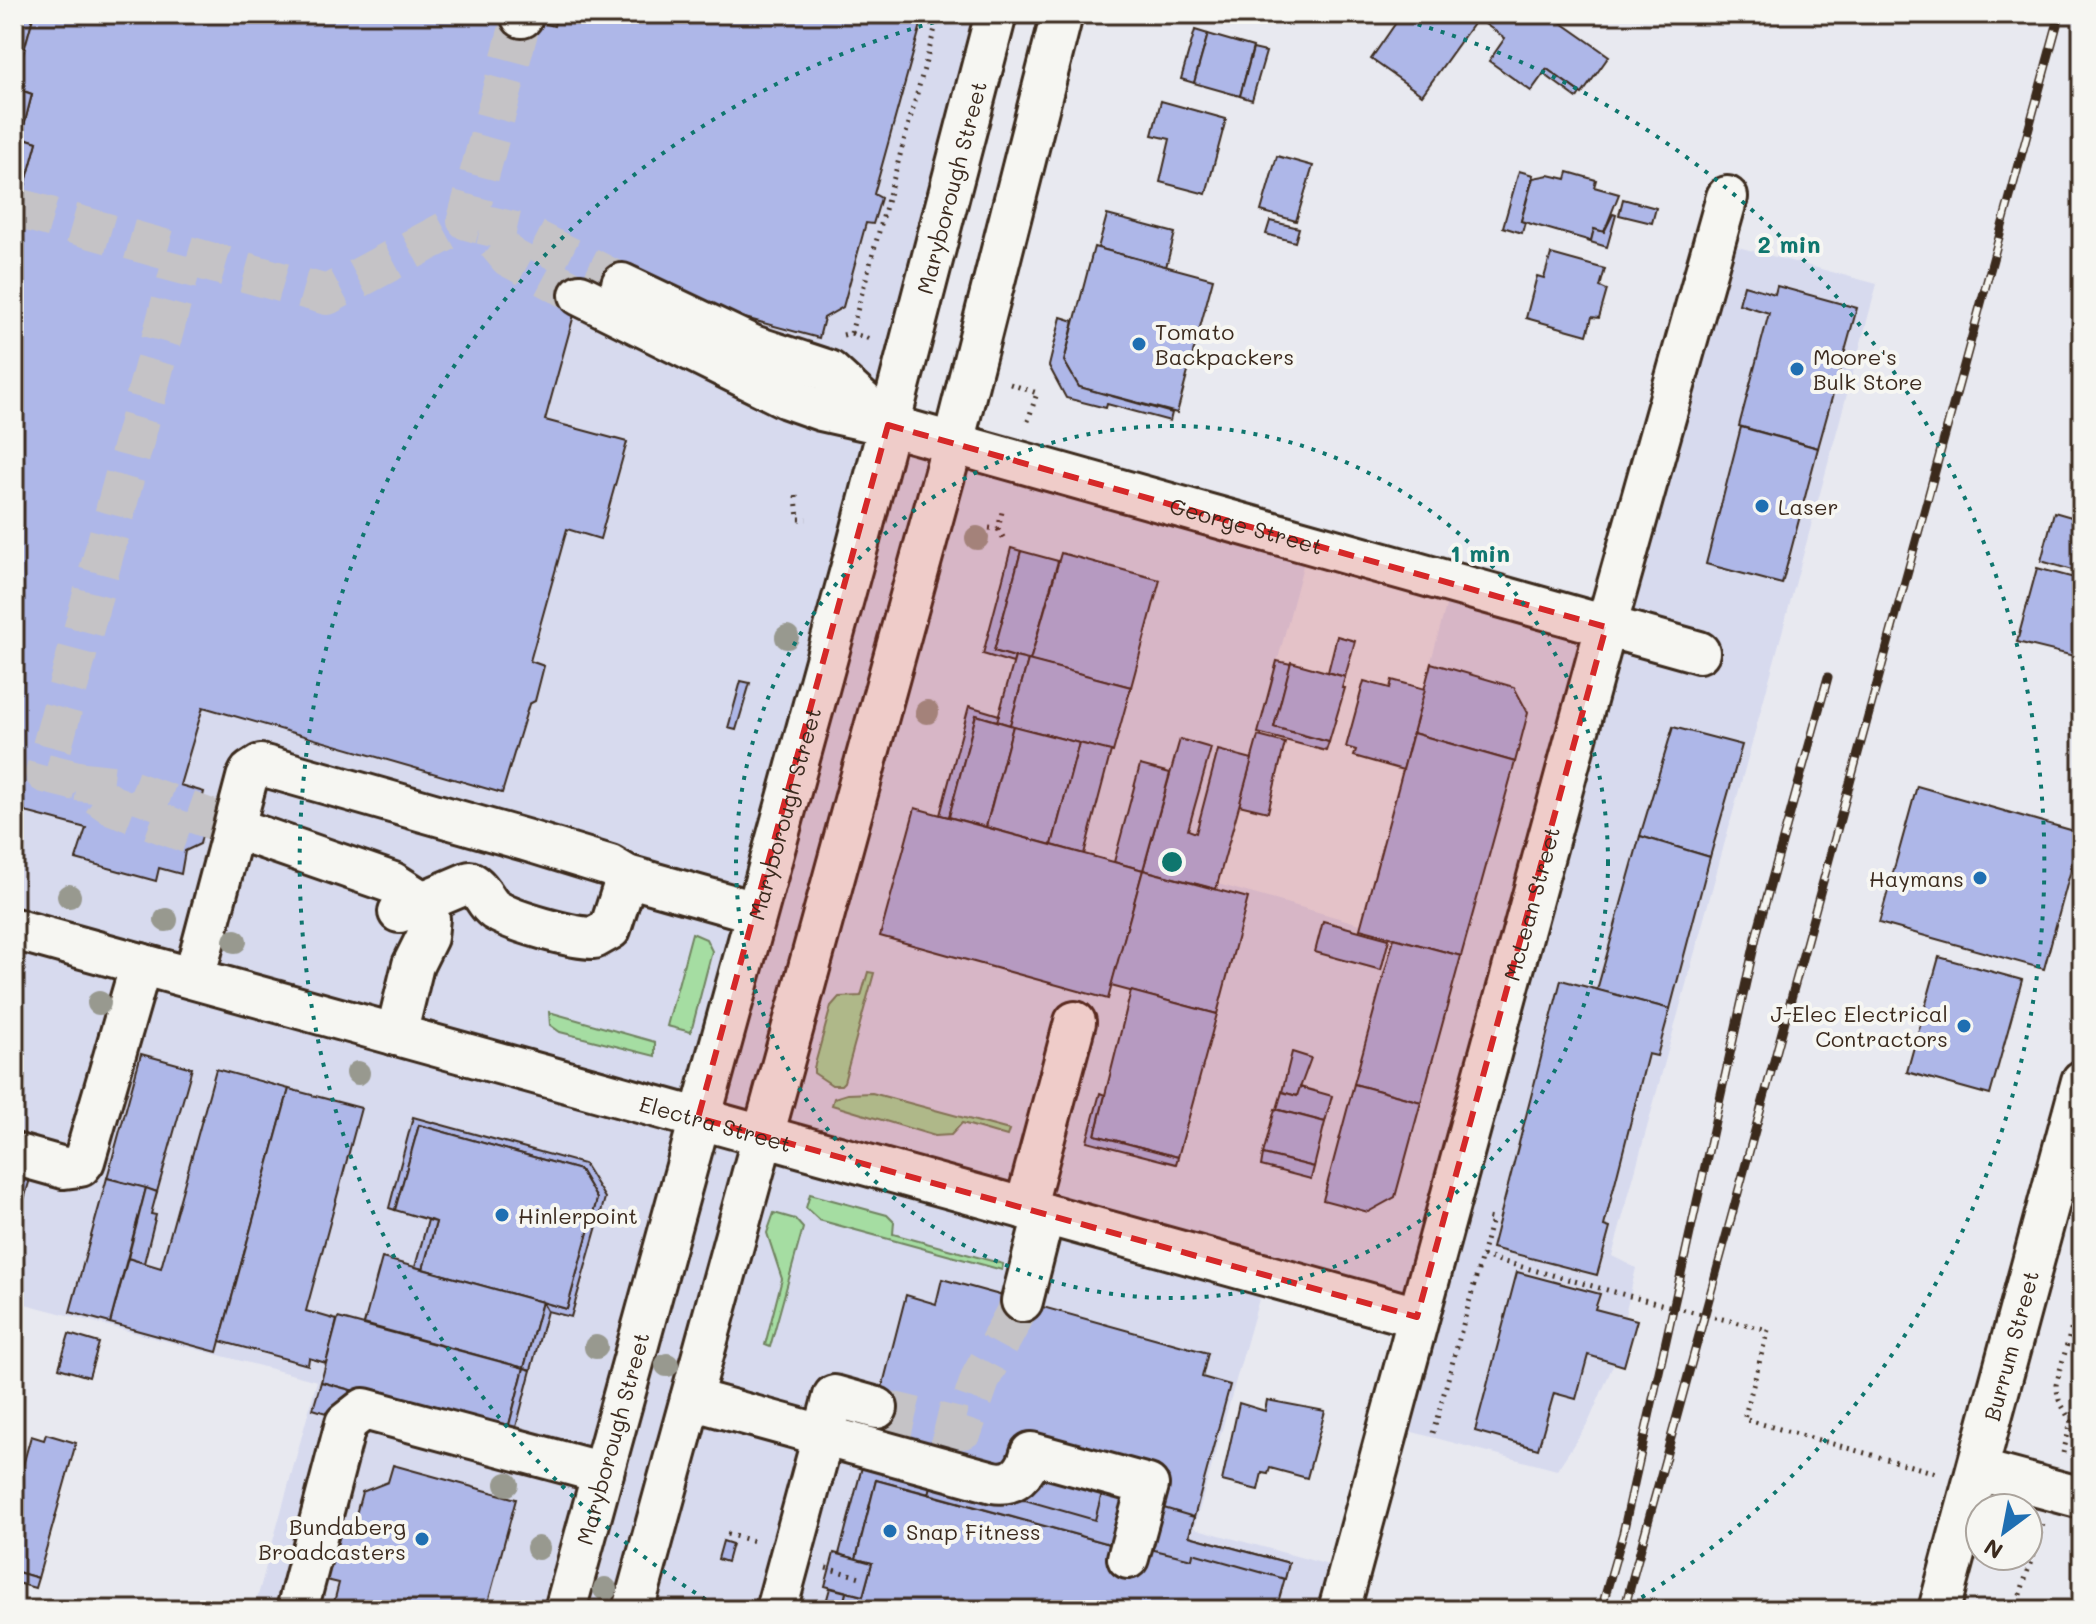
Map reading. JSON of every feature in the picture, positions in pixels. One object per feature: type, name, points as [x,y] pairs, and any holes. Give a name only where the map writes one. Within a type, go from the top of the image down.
[{"type":"street","name":"Maryborough Street","points":[[565,1610],[888,425],[996,14]]},
{"type":"street","points":[[633,1610],[953,443],[1062,14]]},
{"type":"street","name":"McLean Street","points":[[1339,1610],[1606,627],[1727,197]]},
{"type":"street","points":[[622,284],[753,346],[829,371],[888,425]]},
{"type":"street","name":"George Street","points":[[580,295],[787,398],[821,410],[888,425],[1699,652]]},
{"type":"street","points":[[194,978],[247,778],[254,767],[268,767],[535,844],[610,866],[627,876],[755,912]]},
{"type":"street","points":[[247,844],[406,906],[464,882],[480,889]]},
{"type":"street","points":[[535,844],[481,876],[480,889],[489,905],[507,916],[594,938],[610,929],[627,876]]},
{"type":"street","points":[[396,1035],[413,965],[406,906]]},
{"type":"street","name":"Electra Street","points":[[14,929],[1417,1317]]},
{"type":"street","points":[[14,1154],[64,1168],[80,1166],[84,1161],[141,964]]},
{"type":"street","points":[[1022,1301],[1035,1211],[1075,1022]]},
{"type":"street","name":"Burrum Street","points":[[1939,1610],[2082,1081]]},
{"type":"street","points":[[776,1610],[834,1396],[877,1408]]},
{"type":"street","points":[[691,1399],[1001,1483],[1009,1482],[1024,1471],[1031,1453],[1148,1485],[1128,1558]]},
{"type":"street","points":[[297,1610],[346,1423],[364,1409],[603,1473]]},
{"type":"street","points":[[1976,1476],[2082,1498]]},
{"type":"path","points":[[851,333],[939,14]]},
{"type":"path","points":[[829,338],[851,333],[874,341]]},
{"type":"path","points":[[1010,384],[1037,393],[1027,424]]},
{"type":"path","points":[[796,496],[798,519],[807,519]]},
{"type":"path","points":[[1002,512],[998,529],[1004,539]]},
{"type":"path","points":[[989,528],[998,529]]},
{"type":"path","points":[[1433,1433],[1492,1219],[1481,1217]]},
{"type":"path","points":[[1482,1256],[1768,1330],[1744,1419],[1976,1476]]},
{"type":"highlighted area","points":[[888,425],[1606,627],[1417,1317],[698,1118]]},
{"type":"shaded area","points":[[14,14],[1000,14],[891,429],[1308,547],[1218,884],[1360,924],[1451,587],[1607,630],[1719,242],[1877,284],[1612,1256],[1636,1268],[1614,1363],[1589,1421],[1557,1470],[1386,1425],[1414,1319],[1265,1278],[1194,1528],[1347,1570],[1336,1610],[254,1610],[317,1381],[14,1301]]},
{"type":"green space","points":[[692,933],[706,939],[712,951],[691,1032],[667,1026]]},
{"type":"green space","points":[[868,972],[874,973],[844,1082],[832,1085],[814,1073],[831,1006],[839,997],[861,996]]},
{"type":"green space","points":[[549,1012],[655,1042],[655,1056],[560,1032],[550,1025]]},
{"type":"green space","points":[[872,1093],[1009,1130],[1007,1136],[962,1123],[951,1135],[935,1136],[832,1105],[834,1098],[847,1094]]},
{"type":"green space","points":[[810,1194],[887,1215],[894,1222],[893,1234],[1003,1264],[1002,1270],[819,1220],[806,1208]]},
{"type":"green space","points":[[774,1213],[795,1219],[803,1228],[770,1347],[765,1345],[782,1279],[767,1233]]},
{"type":"building","points":[[14,14],[34,14],[14,87]]},
{"type":"building","points":[[34,14],[511,14],[554,26],[557,14],[924,14],[874,194],[881,198],[873,224],[866,223],[843,307],[824,318],[819,338],[585,275],[545,420],[627,442],[600,539],[567,529],[530,661],[544,666],[535,701],[529,704],[502,793],[203,707],[180,785],[204,792],[198,817],[204,827],[200,844],[185,851],[181,874],[159,868],[156,881],[76,859],[86,828],[14,809],[14,226],[37,142],[21,137],[32,94],[14,87]]},
{"type":"building","points":[[1402,14],[1480,14],[1422,95],[1371,59]]},
{"type":"building","points":[[1491,14],[1549,14],[1609,56],[1582,94],[1547,69],[1531,91],[1489,61],[1505,38],[1485,24]]},
{"type":"building","points":[[1195,30],[1208,34],[1194,83],[1181,79]]},
{"type":"building","points":[[1208,34],[1253,47],[1240,96],[1194,83]]},
{"type":"building","points":[[1253,49],[1266,52],[1252,100],[1240,96]]},
{"type":"building","points":[[1547,69],[1580,93],[1577,98],[1544,74]]},
{"type":"building","points":[[14,88],[32,94],[21,137],[37,142],[14,226]]},
{"type":"building","points":[[1161,101],[1226,119],[1206,194],[1160,182],[1170,139],[1152,135]]},
{"type":"building","points":[[1277,156],[1313,166],[1296,221],[1261,211]]},
{"type":"building","points":[[1519,171],[1533,175],[1521,221],[1525,222],[1522,233],[1503,227]]},
{"type":"building","points":[[1568,172],[1596,180],[1594,187],[1619,194],[1604,232],[1594,229],[1591,241],[1521,221],[1533,178],[1549,175],[1566,179]]},
{"type":"building","points":[[1623,199],[1656,208],[1652,223],[1619,215]]},
{"type":"building","points":[[1613,214],[1616,215],[1607,247],[1587,241],[1591,241],[1594,229],[1604,232]]},
{"type":"building","points":[[1107,215],[1175,233],[1166,267],[1098,248]]},
{"type":"building","points":[[1270,221],[1299,228],[1295,242],[1266,234]]},
{"type":"building","points":[[1094,247],[1213,279],[1177,413],[1079,387],[1064,361]]},
{"type":"building","points":[[1551,254],[1605,269],[1600,287],[1607,290],[1599,318],[1592,317],[1587,335],[1526,318],[1537,276],[1544,278]]},
{"type":"building","name":"Moore's Bulk Store","points":[[1744,285],[1775,294],[1777,286],[1857,308],[1818,448],[1739,426],[1769,313],[1739,304]]},
{"type":"building","points":[[1061,317],[1074,321],[1064,361],[1079,387],[1172,413],[1170,421],[1107,404],[1106,408],[1066,398],[1049,366]]},
{"type":"building","points":[[2082,411],[2082,450],[2072,448]]},
{"type":"building","name":"Laser","points":[[1741,427],[1818,448],[1782,584],[1706,564]]},
{"type":"building","points":[[2054,512],[2082,520],[2082,573],[2041,561]]},
{"type":"building","points":[[1011,548],[1021,551],[994,651],[1015,657],[1013,663],[983,654]]},
{"type":"building","points":[[1021,551],[1058,561],[1030,661],[994,651]]},
{"type":"building","points":[[1061,553],[1160,580],[1131,687],[1030,661]]},
{"type":"building","points":[[2037,568],[2082,580],[2082,658],[2017,642]]},
{"type":"building","points":[[1337,636],[1355,641],[1345,677],[1328,672]]},
{"type":"building","points":[[1015,657],[1028,660],[1010,725],[997,721]]},
{"type":"building","points":[[1028,660],[1131,687],[1113,752],[1010,725]]},
{"type":"building","points":[[1277,661],[1291,664],[1274,727],[1329,742],[1326,751],[1258,733]]},
{"type":"building","points":[[1291,662],[1345,677],[1342,688],[1345,688],[1329,742],[1274,727]]},
{"type":"building","points":[[1431,663],[1514,687],[1528,713],[1515,762],[1413,733]]},
{"type":"building","points":[[1392,680],[1425,689],[1403,770],[1354,756],[1356,750],[1346,747],[1364,681],[1390,688]]},
{"type":"building","points":[[741,681],[750,683],[736,730],[728,728]]},
{"type":"building","points":[[969,706],[999,715],[997,721],[976,715],[949,817],[940,815]]},
{"type":"building","points":[[976,715],[1013,726],[986,827],[949,817]]},
{"type":"building","points":[[1013,726],[1079,743],[1052,845],[986,827]]},
{"type":"building","points":[[1673,727],[1742,745],[1710,857],[1640,836]]},
{"type":"building","points":[[1413,733],[1515,762],[1461,956],[1360,929]]},
{"type":"building","points":[[1258,736],[1285,743],[1268,812],[1239,805]]},
{"type":"building","points":[[1180,739],[1211,748],[1188,830],[1196,833],[1218,750],[1252,759],[1216,889],[1143,870]]},
{"type":"building","points":[[1079,743],[1111,751],[1084,854],[1052,845]]},
{"type":"building","points":[[1140,765],[1170,773],[1143,870],[1114,862]]},
{"type":"building","name":"Haymans","points":[[1917,786],[2081,833],[2044,969],[1879,923]]},
{"type":"building","points":[[915,808],[1143,870],[1108,999],[880,936]]},
{"type":"building","points":[[1640,836],[1710,857],[1670,1009],[1597,990]]},
{"type":"building","points":[[1143,870],[1248,898],[1217,1014],[1111,986]]},
{"type":"building","points":[[1323,921],[1389,939],[1381,970],[1315,952]]},
{"type":"building","points":[[1394,938],[1461,956],[1421,1102],[1354,1084]]},
{"type":"building","name":"J-Elec Electrical Contractors","points":[[1939,957],[2022,980],[1990,1095],[1907,1072]]},
{"type":"building","points":[[1561,980],[1670,1009],[1657,1056],[1648,1054],[1604,1226],[1610,1228],[1597,1275],[1492,1248]]},
{"type":"building","points":[[1131,991],[1217,1014],[1178,1157],[1095,1135]]},
{"type":"building","points":[[1292,1052],[1311,1058],[1297,1096],[1282,1092]]},
{"type":"building","points":[[141,1054],[192,1068],[157,1192],[107,1178]]},
{"type":"building","points":[[216,1069],[289,1089],[217,1352],[110,1323],[128,1258],[161,1268]]},
{"type":"building","points":[[1354,1084],[1421,1102],[1395,1197],[1368,1212],[1323,1200]]},
{"type":"building","points":[[1300,1087],[1332,1096],[1325,1122],[1277,1109],[1282,1092],[1297,1096]]},
{"type":"building","points":[[289,1089],[361,1108],[306,1311],[337,1320],[326,1363],[309,1358],[308,1365],[220,1341]]},
{"type":"building","points":[[1100,1093],[1105,1095],[1095,1135],[1178,1157],[1176,1164],[1087,1141]]},
{"type":"building","points":[[1275,1109],[1325,1122],[1314,1167],[1263,1154]]},
{"type":"building","points":[[413,1117],[584,1164],[605,1198],[571,1317],[547,1311],[542,1302],[567,1309],[597,1199],[580,1170],[419,1125],[395,1210],[389,1208]]},
{"type":"building","name":"Hinlerpoint","points":[[419,1125],[580,1170],[597,1199],[567,1309],[423,1269],[436,1222],[395,1210]]},
{"type":"building","points":[[1263,1154],[1314,1167],[1311,1179],[1261,1166]]},
{"type":"building","points":[[14,1174],[30,1179],[14,1234]]},
{"type":"building","points":[[107,1178],[146,1188],[110,1323],[70,1312]]},
{"type":"building","points":[[146,1188],[157,1192],[151,1214],[156,1215],[144,1263],[128,1258]]},
{"type":"building","points":[[428,1220],[436,1222],[423,1269],[415,1267]]},
{"type":"building","points":[[382,1258],[542,1302],[524,1368],[364,1324]]},
{"type":"building","points":[[1517,1272],[1600,1294],[1595,1309],[1637,1320],[1624,1366],[1588,1355],[1576,1399],[1554,1393],[1538,1449],[1475,1431]]},
{"type":"building","points":[[942,1279],[1208,1353],[1202,1377],[1230,1385],[1189,1536],[1118,1517],[1110,1544],[982,1509],[994,1461],[872,1427],[906,1295],[936,1304]]},
{"type":"building","points":[[542,1302],[547,1311],[531,1370],[524,1368]]},
{"type":"building","points":[[338,1318],[524,1368],[507,1432],[321,1382]]},
{"type":"building","points":[[69,1334],[99,1343],[89,1377],[59,1368]]},
{"type":"building","points":[[14,1336],[24,1339],[14,1376]]},
{"type":"building","points":[[524,1368],[531,1370],[515,1431],[508,1429]]},
{"type":"building","points":[[321,1382],[354,1391],[351,1404],[326,1413],[313,1409]]},
{"type":"building","points":[[1267,1400],[1325,1411],[1307,1478],[1270,1468],[1268,1474],[1262,1473],[1258,1490],[1222,1481],[1239,1403],[1265,1411]]},
{"type":"building","points":[[46,1434],[76,1443],[38,1578],[14,1571],[14,1498],[31,1436],[44,1440]]},
{"type":"building","name":"Bundaberg Broadcasters","points":[[393,1465],[516,1499],[486,1610],[332,1610],[339,1583],[322,1579],[327,1558],[334,1555],[344,1522],[354,1522],[362,1492],[388,1482]]},
{"type":"building","points":[[862,1467],[932,1486],[929,1494],[876,1480],[856,1559],[839,1554]]},
{"type":"building","points":[[876,1480],[1110,1544],[1118,1517],[1289,1563],[1276,1610],[842,1610],[846,1592],[863,1596],[872,1563],[856,1559]]},
{"type":"building","points":[[932,1482],[1000,1502],[1025,1500],[1095,1520],[1102,1493],[1123,1498],[1110,1544],[929,1494]]},
{"type":"building","points":[[1157,1506],[1194,1517],[1189,1536],[1289,1563],[1285,1579],[1193,1553],[1192,1559],[1146,1548]]},
{"type":"building","points":[[723,1541],[732,1544],[727,1562],[718,1559]]},
{"type":"building","points":[[834,1553],[872,1563],[863,1596],[825,1586]]},
{"type":"building","points":[[14,1571],[38,1578],[35,1588],[14,1582]]},
{"type":"building","points":[[830,1588],[846,1592],[842,1610],[824,1610]]},
{"type":"waterway","points":[[1953,14],[1957,15]]},
{"type":"tunnel","points":[[481,224],[467,220],[522,17]]},
{"type":"tunnel","points":[[14,207],[327,295],[467,220]]},
{"type":"tunnel","points":[[580,295],[509,257],[481,224],[524,234],[622,284]]},
{"type":"tunnel","points":[[77,781],[45,773],[184,255]]},
{"type":"tunnel","points":[[245,855],[112,805],[77,781],[119,786],[249,833]]},
{"type":"tunnel","points":[[877,1408],[963,1429],[981,1377],[1022,1301]]},
{"type":"railway","points":[[1624,1610],[2060,14]]},
{"type":"railway","points":[[1601,1610],[1623,1533],[1757,933],[1828,677]]},
{"type":"place","name":"Tomato Backpackers","points":[[1139,344]]},
{"type":"place","name":"Moore's Bulk Store","points":[[1797,369]]},
{"type":"place","name":"Laser","points":[[1762,506]]},
{"type":"place","name":"Haymans","points":[[1980,878]]},
{"type":"place","name":"J-Elec Electrical Contractors","points":[[1964,1026]]},
{"type":"place","name":"Hinlerpoint","points":[[502,1215]]},
{"type":"place","name":"Snap Fitness","points":[[890,1531]]},
{"type":"place","name":"Bundaberg Broadcasters","points":[[422,1539]]}]
